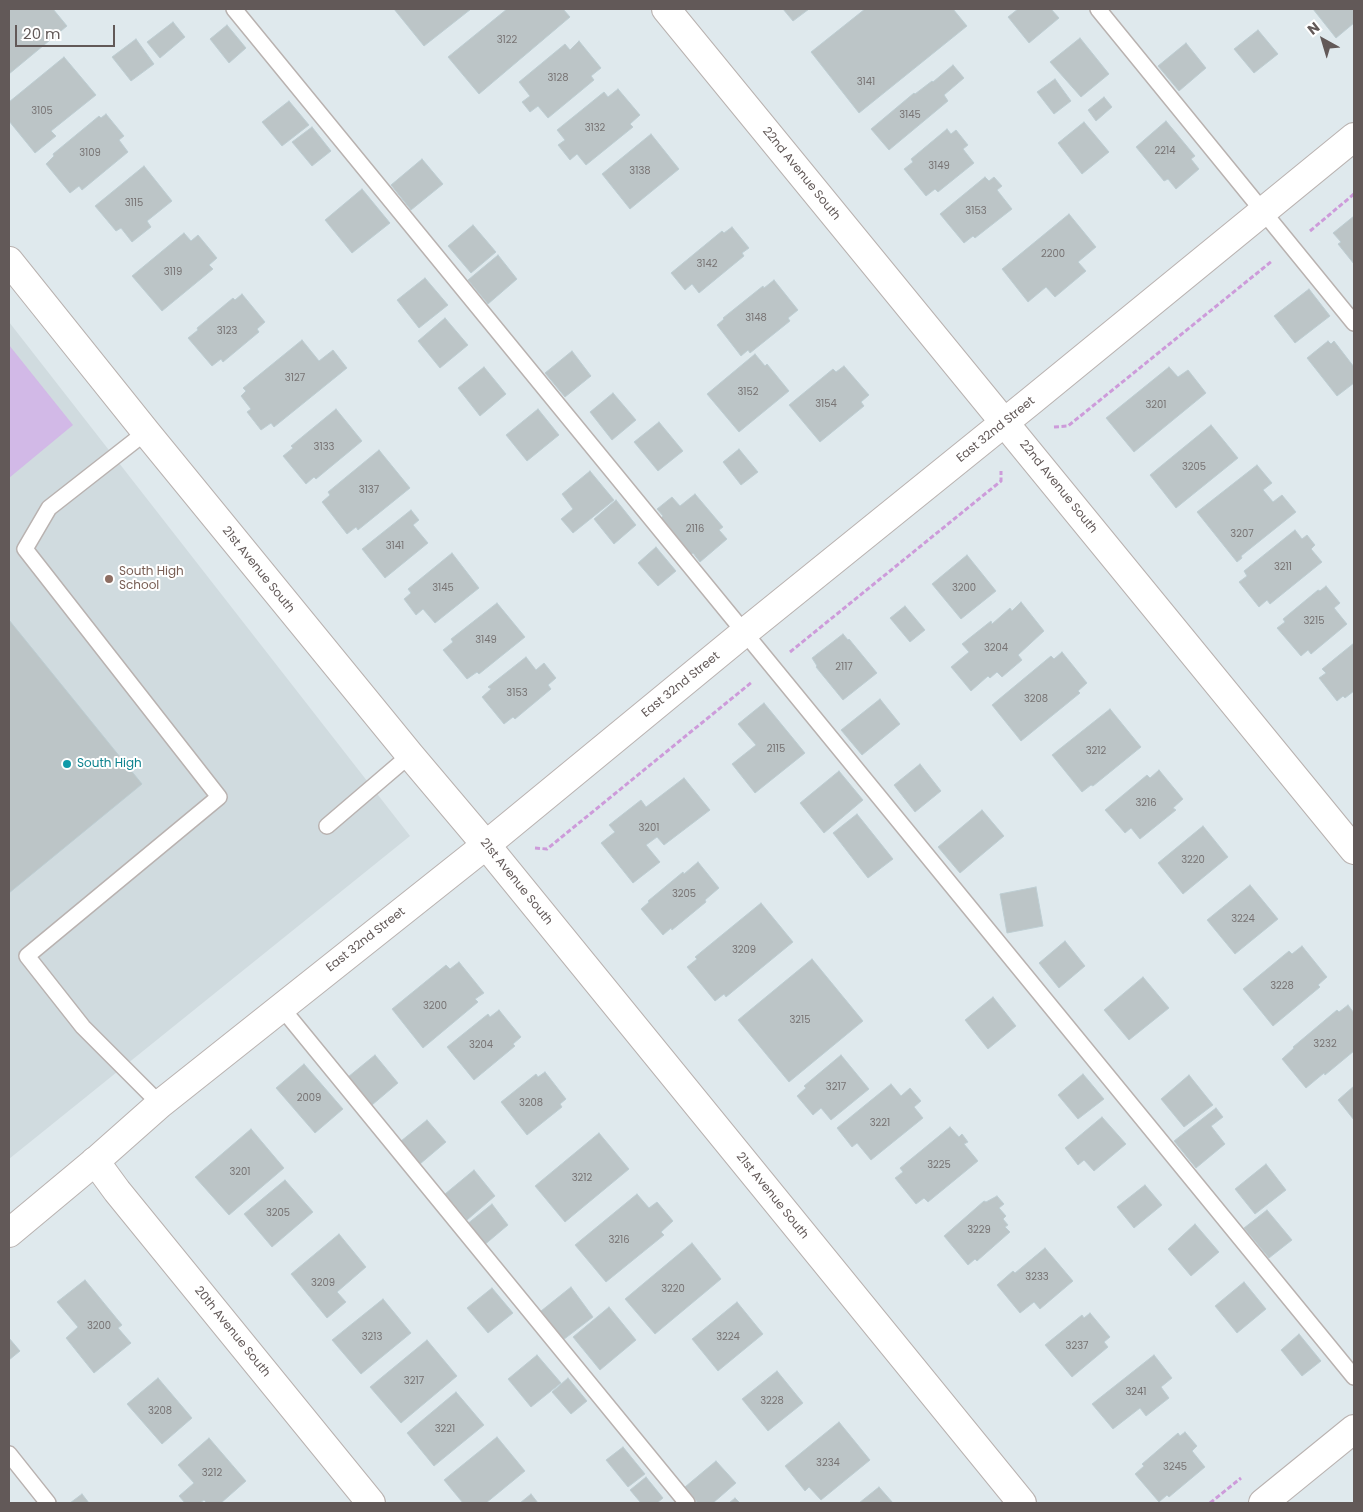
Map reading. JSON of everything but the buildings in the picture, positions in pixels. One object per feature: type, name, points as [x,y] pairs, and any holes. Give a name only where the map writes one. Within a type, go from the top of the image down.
[{"type":"street","name":"22nd Avenue South","points":[[666,9],[1006,422],[1354,850]]},
{"type":"street","name":"East 32nd Street","points":[[9,1233],[160,1104],[486,845],[745,632],[1354,138]]},
{"type":"street","name":"21st Avenue South","points":[[9,261],[146,432],[486,845],[1022,1503]]},
{"type":"street","name":"20th Avenue South","points":[[95,1161],[117,1191],[371,1503]]},
{"type":"street","points":[[1263,1503],[1354,1429]]},
{"type":"lane","points":[[234,9],[1354,1377]]},
{"type":"lane","points":[[1098,9],[1354,322]]},
{"type":"lane","points":[[146,432],[50,508],[25,549],[220,797],[27,956],[83,1027],[160,1104]]},
{"type":"lane","points":[[326,826],[410,755]]},
{"type":"lane","points":[[281,1007],[687,1503]]},
{"type":"lane","points":[[9,1454],[48,1503]]},
{"type":"path","points":[[1054,427],[1068,426],[1354,194]]},
{"type":"shaded area","name":"South High School","points":[[9,322],[410,836],[9,1159]]},
{"type":"shaded area","points":[[9,345],[73,425],[9,478]]},
{"type":"place","name":"South High School","points":[[109,579]]},
{"type":"place","name":"South High","points":[[67,764]]}]
